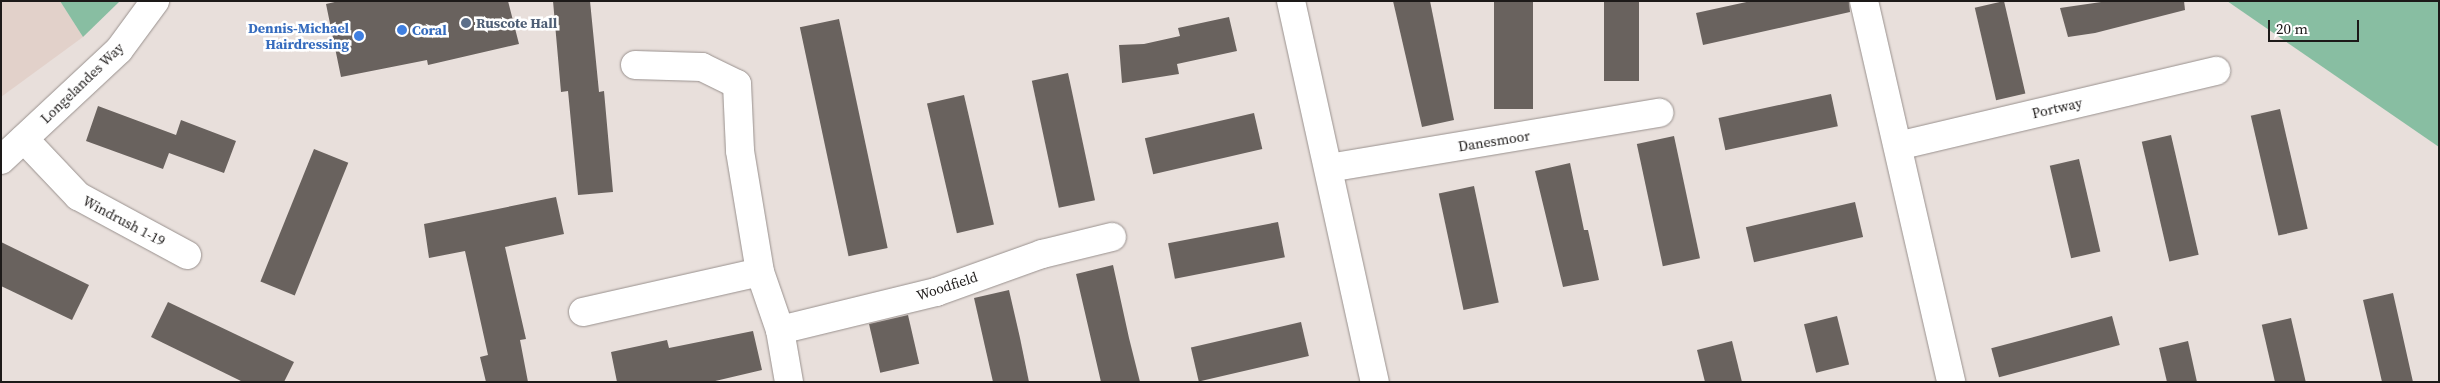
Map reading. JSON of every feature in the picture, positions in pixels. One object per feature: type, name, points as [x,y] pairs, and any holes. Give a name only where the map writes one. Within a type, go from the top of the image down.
[{"type":"street","name":"Longelandes Way","points":[[1,160],[119,50],[155,1]]},
{"type":"street","points":[[1291,1],[1330,168],[1375,382]]},
{"type":"street","points":[[1864,1],[1951,382]]},
{"type":"street","points":[[635,65],[702,67],[737,84],[740,152],[760,272],[780,330],[789,382]]},
{"type":"street","name":"Portway","points":[[1898,146],[2216,71]]},
{"type":"street","name":"Danesmoor","points":[[1330,168],[1659,113]]},
{"type":"street","name":"Windrush 1-19","points":[[24,139],[78,196],[187,255]]},
{"type":"street","name":"Woodfield","points":[[780,330],[936,292],[1042,254],[1112,237]]},
{"type":"street","points":[[583,312],[760,272]]},
{"type":"shaded area","points":[[1,1],[60,1],[83,37],[1,97]]},
{"type":"green space","points":[[60,1],[120,1],[83,37]]},
{"type":"green space","points":[[2227,1],[2439,1],[2439,147]]},
{"type":"building","points":[[339,1],[508,1],[519,44],[428,65],[427,60],[341,77],[326,4]]},
{"type":"building","points":[[553,1],[590,1],[599,92],[604,91],[613,192],[578,195],[568,91],[561,92]]},
{"type":"building","points":[[1393,1],[1430,1],[1454,120],[1422,127]]},
{"type":"building","points":[[1494,1],[1533,1],[1533,109],[1494,109]]},
{"type":"building","points":[[1604,1],[1639,1],[1639,81],[1604,81]]},
{"type":"building","points":[[1751,1],[1849,1],[1850,12],[1703,45],[1696,13]]},
{"type":"building","points":[[2004,1],[2025,94],[1996,100],[1975,8]]},
{"type":"building","points":[[2108,1],[2184,1],[2185,10],[2095,33],[2068,37],[2060,8]]},
{"type":"building","points":[[1229,17],[1237,51],[1177,64],[1179,74],[1122,83],[1119,45],[1144,44],[1180,36],[1178,28]]},
{"type":"building","points":[[839,19],[888,248],[849,256],[800,27]]},
{"type":"building","points":[[1068,73],[1095,200],[1059,208],[1032,81]]},
{"type":"building","points":[[1831,94],[1838,126],[1725,150],[1719,118]]},
{"type":"building","points":[[964,95],[994,225],[957,233],[927,104]]},
{"type":"building","points":[[98,106],[176,135],[181,120],[236,141],[224,173],[169,153],[163,169],[86,141]]},
{"type":"building","points":[[2280,109],[2308,229],[2278,236],[2251,116]]},
{"type":"building","points":[[1254,113],[1262,149],[1153,174],[1145,138]]},
{"type":"building","points":[[2171,135],[2199,255],[2169,262],[2142,142]]},
{"type":"building","points":[[1674,136],[1700,258],[1663,266],[1637,144]]},
{"type":"building","points":[[314,149],[348,163],[295,295],[260,282]]},
{"type":"building","points":[[2079,159],[2100,252],[2071,258],[2050,166]]},
{"type":"building","points":[[1570,163],[1584,230],[1588,230],[1599,280],[1563,287],[1535,171]]},
{"type":"building","points":[[1474,186],[1499,302],[1464,310],[1439,193]]},
{"type":"building","points":[[556,197],[564,234],[505,247],[526,339],[520,340],[528,382],[486,382],[480,357],[488,355],[465,251],[429,258],[424,224]]},
{"type":"building","points":[[1855,202],[1863,237],[1754,262],[1746,227]]},
{"type":"building","points":[[1278,222],[1285,257],[1175,279],[1168,243]]},
{"type":"building","points":[[1,242],[89,285],[72,320],[1,286]]},
{"type":"building","points":[[1113,265],[1140,382],[1101,382],[1076,274]]},
{"type":"building","points":[[1009,290],[1029,382],[993,382],[974,298]]},
{"type":"building","points":[[2393,293],[2413,382],[2382,382],[2363,300]]},
{"type":"building","points":[[168,302],[294,362],[284,382],[243,382],[151,337]]},
{"type":"building","points":[[908,315],[919,364],[880,373],[869,324]]},
{"type":"building","points":[[1837,316],[1849,365],[1816,373],[1804,324]]},
{"type":"building","points":[[2112,316],[2120,345],[1999,377],[1991,348]]},
{"type":"building","points":[[2291,318],[2306,382],[2275,382],[2262,325]]},
{"type":"building","points":[[1301,322],[1309,356],[1199,382],[1191,347]]},
{"type":"building","points":[[753,331],[762,370],[711,382],[617,382],[611,352],[667,340],[669,348]]},
{"type":"building","points":[[1732,341],[1742,382],[1705,382],[1697,350]]},
{"type":"building","points":[[2188,341],[2197,382],[2167,382],[2159,348]]},
{"type":"place","name":"Ruscote Hall","points":[[466,23]]},
{"type":"place","name":"Coral","points":[[402,30]]},
{"type":"place","name":"Dennis-Michael Hairdressing","points":[[359,36]]}]
